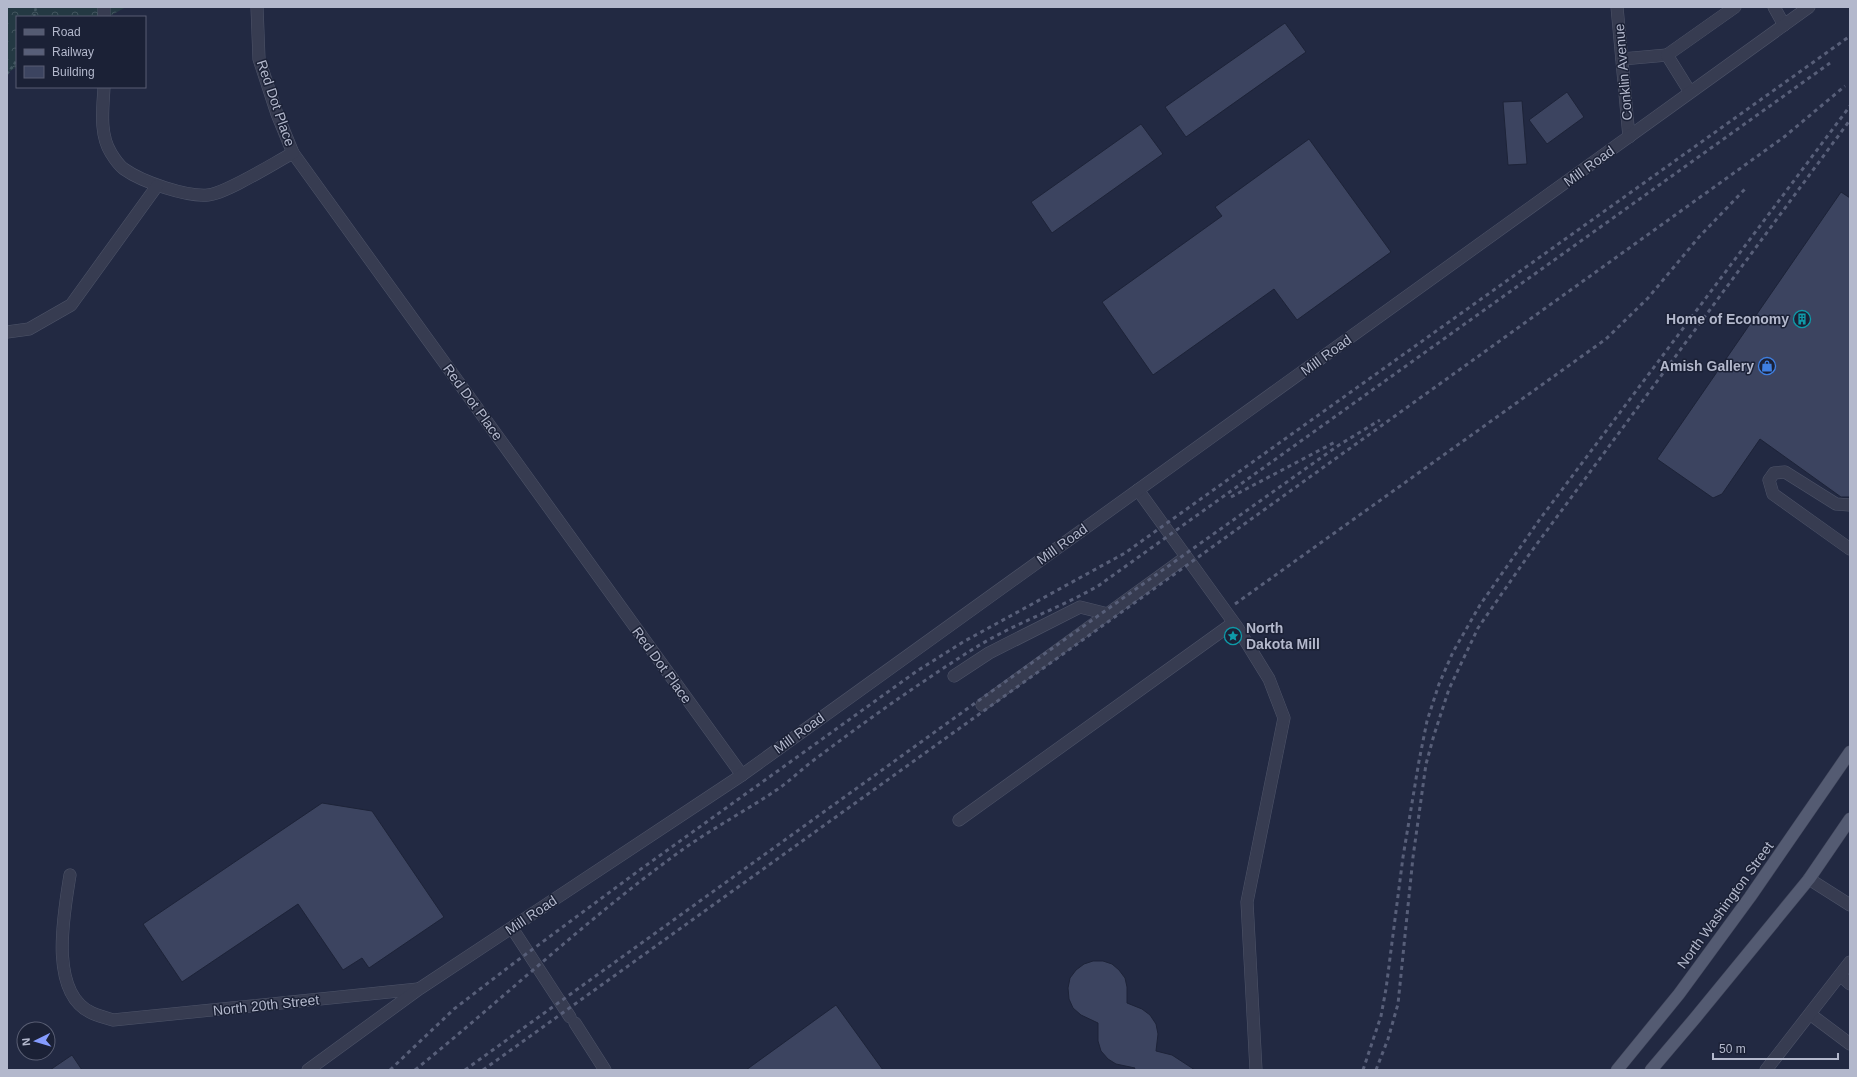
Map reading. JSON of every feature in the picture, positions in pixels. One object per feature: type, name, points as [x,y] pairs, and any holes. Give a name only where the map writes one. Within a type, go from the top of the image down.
[{"type":"main road","name":"North Washington Street","points":[[1617,1070],[1679,994],[1750,897],[1850,752]]},
{"type":"main road","points":[[1651,1070],[1809,878],[1850,819]]},
{"type":"street","name":"Red Dot Place","points":[[257,7],[259,59],[277,114],[293,153],[742,775]]},
{"type":"street","name":"Conklin Avenue","points":[[1617,7],[1629,137]]},
{"type":"street","points":[[1622,59],[1667,55],[1735,7]]},
{"type":"street","points":[[1774,7],[1784,25]]},
{"type":"street","name":"Mill Road","points":[[308,1070],[419,989],[742,775],[1806,8]]},
{"type":"street","points":[[1667,55],[1690,92]]},
{"type":"street","points":[[104,88],[103,129],[110,152],[124,169],[157,186],[191,194],[209,195],[224,190],[293,153]]},
{"type":"street","points":[[7,332],[29,329],[71,305],[157,186]]},
{"type":"street","points":[[1850,505],[1836,504],[1785,472],[1774,473],[1769,480],[1773,494],[1850,549]]},
{"type":"street","points":[[1138,490],[1233,622],[1269,679],[1284,718],[1247,902],[1256,1070]]},
{"type":"street","points":[[982,705],[1186,557]]},
{"type":"street","points":[[954,676],[995,650],[1080,607],[1108,614]]},
{"type":"street","points":[[959,820],[1233,622]]},
{"type":"street","name":"North 20th Street","points":[[70,875],[64,915],[62,948],[65,976],[76,999],[91,1013],[113,1020],[419,989]]},
{"type":"street","points":[[1809,878],[1850,905]]},
{"type":"street","points":[[512,928],[605,1070]]},
{"type":"street","points":[[1766,1070],[1850,962]]},
{"type":"street","points":[[1840,975],[1850,984]]},
{"type":"street","points":[[1810,1014],[1850,1044]]},
{"type":"path","points":[[7,74],[16,61]]},
{"type":"green space","points":[[7,7],[126,7],[110,16],[16,16],[16,68],[7,73]]},
{"type":"building","points":[[1285,23],[1306,52],[1186,137],[1165,107]]},
{"type":"building","points":[[1567,92],[1584,117],[1547,144],[1529,120]]},
{"type":"building","points":[[1522,101],[1527,164],[1508,165],[1503,102]]},
{"type":"building","points":[[1141,124],[1163,154],[1052,233],[1031,202]]},
{"type":"building","points":[[1309,139],[1391,252],[1297,320],[1274,289],[1153,375],[1102,302],[1222,216],[1215,207]]},
{"type":"building","name":"Home of Economy","points":[[1841,192],[1850,198],[1850,497],[1841,497],[1760,439],[1722,494],[1713,498],[1657,459]]},
{"type":"building","points":[[322,803],[372,811],[444,917],[369,968],[362,958],[343,970],[298,904],[182,982],[143,924]]},
{"type":"building","points":[[1093,961],[1103,961],[1112,964],[1125,978],[1127,987],[1127,1003],[1142,1009],[1150,1015],[1156,1024],[1158,1034],[1156,1051],[1172,1055],[1195,1070],[1134,1070],[1135,1068],[1116,1064],[1108,1059],[1101,1051],[1098,1041],[1098,1023],[1081,1015],[1073,1008],[1069,999],[1068,988],[1070,978],[1076,970],[1084,964]]},
{"type":"building","points":[[836,1005],[883,1070],[746,1070]]},
{"type":"building","points":[[72,1055],[82,1070],[50,1070]]},
{"type":"railway","points":[[390,1070],[454,1009],[514,963],[641,869],[917,671],[963,642],[1125,553],[1850,36]]},
{"type":"railway","points":[[415,1070],[580,930],[682,850],[778,789],[874,716],[970,651],[1001,633],[1066,603],[1098,586],[1830,63]]},
{"type":"railway","points":[[483,1070],[1784,137],[1845,86]]},
{"type":"railway","points":[[1363,1070],[1381,1016],[1386,989],[1403,857],[1427,721],[1439,684],[1453,652],[1480,605],[1540,519],[1850,106]]},
{"type":"railway","points":[[1376,1070],[1388,1039],[1398,1004],[1413,857],[1426,764],[1449,689],[1478,628],[1528,556],[1850,120]]},
{"type":"railway","points":[[1235,604],[1606,339],[1648,298],[1699,237],[1745,189]]},
{"type":"railway","points":[[465,1070],[978,701],[1339,445],[1380,420]]},
{"type":"railway","points":[[1231,497],[1337,441]]},
{"type":"place","name":"Home of Economy","points":[[1802,319]]},
{"type":"place","name":"Amish Gallery","points":[[1767,366]]},
{"type":"place","name":"North Dakota Mill","points":[[1233,636]]}]
